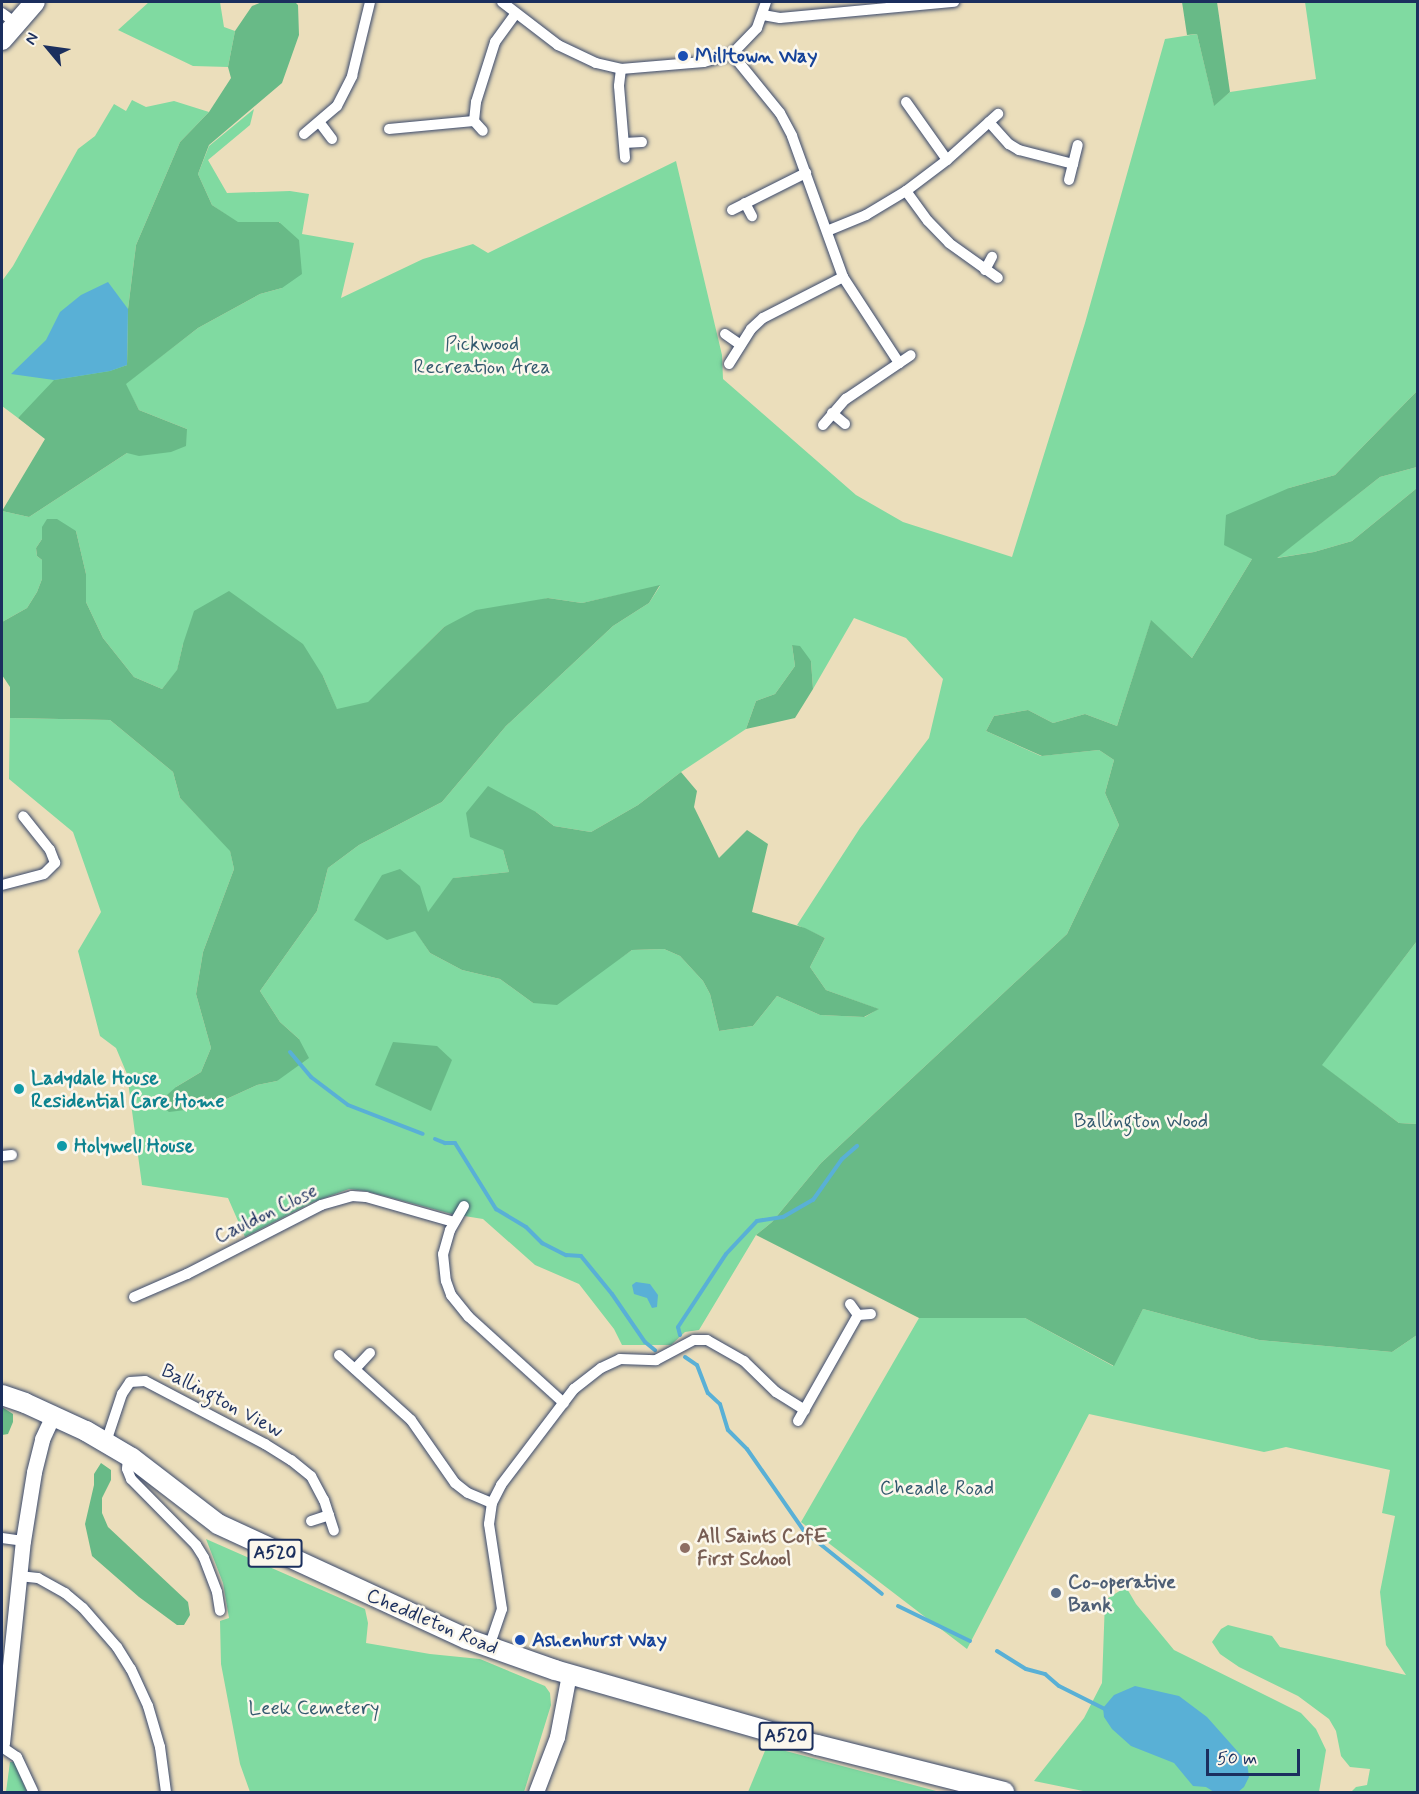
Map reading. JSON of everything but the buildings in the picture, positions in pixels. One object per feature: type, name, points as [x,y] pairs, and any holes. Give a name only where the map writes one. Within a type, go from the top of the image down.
[{"type":"highway","points":[[2,40],[9,18],[35,2]]},
{"type":"highway","name":"Cheddleton Road","points":[[2,1395],[53,1415],[105,1442],[128,1456],[218,1524],[266,1548],[489,1647],[569,1674],[817,1745],[1004,1792]]},
{"type":"street","points":[[304,134],[320,123],[337,106],[352,76],[370,2]]},
{"type":"street","points":[[502,2],[515,14],[565,49],[596,63],[621,69],[704,62],[732,54],[757,28],[764,15],[766,2]]},
{"type":"street","points":[[764,15],[780,18],[954,2]]},
{"type":"street","points":[[483,131],[474,121],[476,102],[495,42],[515,14]]},
{"type":"street","points":[[732,54],[780,113],[792,136],[843,277],[899,363]]},
{"type":"street","points":[[621,69],[619,86],[625,158]]},
{"type":"street","points":[[906,102],[947,160]]},
{"type":"street","points":[[913,111],[923,103]]},
{"type":"street","points":[[826,231],[866,215],[906,191],[947,160],[998,114]]},
{"type":"street","points":[[389,129],[401,122],[474,121]]},
{"type":"street","points":[[989,122],[1019,150],[1073,164]]},
{"type":"street","points":[[320,123],[332,139]]},
{"type":"street","points":[[624,143],[642,142]]},
{"type":"street","points":[[1069,180],[1078,145]]},
{"type":"street","points":[[732,210],[806,173]]},
{"type":"street","points":[[906,191],[939,234],[984,270],[998,278]]},
{"type":"street","points":[[745,204],[752,216]]},
{"type":"street","points":[[984,270],[992,257]]},
{"type":"street","points":[[729,364],[751,329],[763,318],[843,277]]},
{"type":"street","points":[[725,334],[741,345]]},
{"type":"street","points":[[823,425],[846,399],[911,355]]},
{"type":"street","points":[[832,414],[845,424]]},
{"type":"street","points":[[2,885],[44,874],[55,863],[50,850],[23,816]]},
{"type":"street","name":"Cauldon Close","points":[[134,1297],[187,1274],[321,1205],[352,1196],[366,1197],[454,1222]]},
{"type":"street","points":[[464,1206],[445,1244],[443,1265],[451,1295],[469,1317],[564,1403]]},
{"type":"street","points":[[850,1304],[858,1315]]},
{"type":"street","points":[[858,1315],[871,1314]]},
{"type":"street","points":[[798,1421],[858,1315]]},
{"type":"street","points":[[489,1647],[502,1609],[489,1524],[492,1503],[501,1485],[574,1389],[601,1368],[620,1359],[657,1360],[694,1340],[707,1340],[744,1361],[776,1392],[804,1410]]},
{"type":"street","points":[[355,1370],[370,1353]]},
{"type":"street","points":[[339,1355],[416,1426],[443,1470],[455,1483],[468,1493],[492,1503]]},
{"type":"street","name":"Ballington View","points":[[105,1442],[122,1394],[130,1382],[145,1381],[266,1444],[291,1460],[311,1476],[334,1530]]},
{"type":"street","points":[[33,1792],[17,1757],[2,1745],[23,1541],[36,1465],[53,1415]]},
{"type":"street","points":[[128,1456],[127,1469],[131,1479],[196,1545],[204,1558],[217,1592],[220,1611]]},
{"type":"street","points":[[311,1521],[329,1515]]},
{"type":"street","points":[[2,1538],[23,1541]]},
{"type":"street","points":[[20,1576],[38,1578],[65,1593],[83,1608],[117,1647],[131,1669],[148,1706],[160,1747],[166,1792]]},
{"type":"street","points":[[536,1792],[557,1737],[569,1674]]},
{"type":"green space","points":[[149,2],[220,2],[224,27],[235,31],[228,67],[193,66],[118,30]]},
{"type":"green space","points":[[262,2],[295,2],[298,5],[299,35],[282,83],[209,145],[198,174],[212,205],[238,222],[279,222],[299,240],[302,274],[282,288],[260,294],[198,328],[126,384],[139,410],[187,429],[186,446],[171,452],[139,456],[127,453],[29,517],[2,511],[45,439],[18,418],[54,380],[110,371],[127,365],[128,309],[136,245],[180,142],[209,112],[231,78],[228,67],[235,31],[252,6]]},
{"type":"green space","points":[[1182,2],[1217,2],[1230,92],[1214,106],[1197,34],[1187,35]]},
{"type":"green space","name":"Pickwood Recreation Area","points":[[1305,2],[1417,2],[1417,391],[1335,475],[1289,488],[1252,559],[1192,658],[1151,621],[1117,726],[1085,714],[1053,723],[1028,710],[994,716],[986,731],[1041,756],[1099,750],[1114,760],[1105,793],[1119,825],[1067,934],[821,1163],[772,1222],[756,1235],[699,1330],[685,1332],[671,1345],[622,1345],[614,1329],[579,1284],[535,1265],[483,1219],[452,1214],[366,1191],[349,1189],[313,1202],[245,1237],[228,1198],[142,1185],[127,1074],[116,1048],[100,1036],[78,951],[101,912],[73,832],[9,779],[10,718],[110,720],[173,772],[180,798],[230,850],[234,869],[203,952],[196,994],[211,1048],[201,1072],[176,1087],[209,1107],[257,1085],[277,1081],[299,1039],[280,1022],[260,991],[317,911],[328,868],[359,845],[442,802],[506,726],[613,626],[649,603],[660,586],[582,603],[548,598],[444,627],[368,703],[337,710],[323,676],[183,644],[177,671],[162,689],[134,677],[103,638],[86,602],[86,574],[76,531],[42,527],[42,539],[36,548],[37,556],[42,560],[42,579],[37,592],[27,608],[2,622],[2,511],[29,517],[127,453],[187,429],[139,410],[125,384],[198,328],[260,294],[282,288],[280,222],[238,223],[212,205],[198,174],[209,146],[254,109],[250,125],[208,160],[227,193],[290,191],[309,194],[302,234],[354,243],[341,298],[423,259],[473,244],[488,253],[676,161],[722,355],[723,379],[856,495],[903,522],[1012,557],[1085,323],[1165,39],[1197,34],[1214,105],[1230,92],[1316,79]],"holes":[[[854,618],[906,638],[943,679],[929,738],[860,828],[797,925],[825,938],[810,967],[826,990],[878,1009],[865,1017],[820,1015],[777,996],[753,1026],[719,1031],[710,994],[703,981],[680,956],[664,949],[632,950],[578,987],[533,1003],[500,979],[462,970],[430,953],[415,930],[454,878],[509,872],[503,850],[536,812],[554,826],[591,832],[638,805],[681,772],[746,729],[756,701],[775,694],[795,666],[792,645],[811,661],[813,689]]]},
{"type":"green space","points":[[132,100],[146,107],[174,101],[209,112],[180,142],[136,245],[128,309],[127,365],[26,411],[18,418],[2,406],[2,281],[13,266],[78,149],[95,136],[114,104],[126,111]]},
{"type":"green space","name":"Ballington Wood","points":[[1417,391],[1417,467],[1380,477],[1277,558],[1314,552],[1352,541],[1417,488],[1417,941],[1322,1065],[1399,1123],[1417,1124],[1417,1335],[1392,1352],[1259,1340],[1143,1309],[1114,1366],[1025,1318],[919,1318],[756,1235],[772,1222],[821,1163],[1067,934],[1119,825],[1105,793],[1114,760],[1099,750],[1042,756],[986,731],[994,716],[1028,710],[1053,723],[1085,714],[1117,726],[1151,620],[1192,658],[1252,559],[1224,545],[1226,515],[1289,488],[1335,475]]},
{"type":"green space","points":[[1417,467],[1417,488],[1352,541],[1314,552],[1276,558],[1380,477]]},
{"type":"green space","points":[[47,519],[57,519],[76,531],[86,574],[86,602],[103,638],[134,677],[162,689],[177,670],[194,611],[229,591],[303,644],[323,676],[337,709],[368,702],[444,627],[476,610],[548,598],[582,603],[660,585],[649,603],[613,626],[506,726],[442,802],[359,845],[328,868],[317,911],[260,991],[280,1022],[299,1039],[309,1058],[277,1081],[257,1085],[209,1107],[169,1112],[158,1103],[176,1087],[201,1072],[211,1048],[196,994],[203,952],[234,869],[230,851],[180,798],[173,772],[110,720],[10,718],[10,687],[2,675],[2,622],[27,608],[37,592],[42,579],[42,560],[37,556],[36,548],[42,539],[42,527]]},
{"type":"green space","points":[[792,645],[800,646],[811,661],[813,689],[795,718],[746,729],[756,701],[775,694],[795,666]]},
{"type":"green space","points":[[681,772],[697,791],[694,807],[719,858],[747,830],[768,844],[752,912],[805,928],[825,938],[810,967],[826,990],[879,1009],[864,1017],[820,1015],[777,996],[753,1026],[719,1031],[710,994],[703,981],[680,956],[664,949],[632,950],[557,1005],[533,1003],[500,979],[462,970],[430,953],[415,931],[387,940],[354,920],[382,875],[400,869],[420,886],[428,912],[453,878],[509,872],[503,850],[470,837],[466,813],[488,786],[536,812],[554,826],[591,832],[638,805]]},
{"type":"green space","points":[[1417,941],[1417,1124],[1399,1123],[1321,1065]]},
{"type":"green space","points":[[393,1042],[437,1046],[452,1060],[431,1111],[375,1085]]},
{"type":"green space","name":"Cheadle Road","points":[[1143,1309],[1259,1340],[1392,1352],[1417,1335],[1417,1792],[1351,1792],[1356,1787],[1367,1785],[1370,1769],[1350,1767],[1341,1756],[1336,1731],[1329,1719],[1298,1696],[1239,1667],[1220,1654],[1212,1642],[1221,1629],[1228,1625],[1272,1636],[1280,1647],[1406,1675],[1386,1645],[1380,1592],[1395,1516],[1382,1513],[1390,1470],[1286,1447],[1264,1452],[1089,1414],[967,1649],[801,1522],[919,1318],[1025,1318],[1113,1366]]},
{"type":"green space","points":[[2,1407],[13,1414],[13,1422],[8,1434],[2,1435]]},
{"type":"green space","points":[[101,1463],[111,1470],[111,1480],[102,1498],[102,1513],[108,1527],[188,1602],[190,1615],[184,1625],[177,1625],[139,1597],[92,1556],[85,1524],[94,1485],[94,1474]]},
{"type":"green space","name":"Leek Cemetery","points":[[206,1539],[365,1609],[368,1623],[366,1643],[430,1654],[480,1659],[545,1686],[550,1693],[551,1705],[524,1792],[250,1792],[240,1764],[221,1664],[220,1621],[229,1618],[223,1583]]},
{"type":"green space","points":[[1126,1587],[1136,1604],[1174,1650],[1301,1713],[1316,1729],[1326,1750],[1319,1792],[1088,1792],[1034,1781],[1084,1718],[1102,1683],[1105,1600]]},
{"type":"green space","points":[[767,1746],[940,1792],[748,1792]]},
{"type":"green space","points":[[10,1762],[14,1762],[27,1792],[6,1792]]},
{"type":"water","points":[[108,282],[128,309],[127,365],[110,371],[54,380],[11,374],[46,340],[60,312],[81,295]]},
{"type":"water","points":[[636,1282],[650,1284],[658,1295],[657,1307],[652,1308],[647,1298],[634,1294],[632,1285]]},
{"type":"water","points":[[1135,1686],[1179,1696],[1207,1717],[1247,1762],[1249,1777],[1244,1787],[1238,1792],[1214,1792],[1206,1787],[1193,1786],[1174,1763],[1131,1746],[1112,1729],[1104,1717],[1103,1708],[1114,1695]]},
{"type":"waterway","points":[[290,1052],[311,1077],[348,1105],[423,1134]]},
{"type":"waterway","points":[[435,1139],[445,1143],[455,1143],[496,1209],[526,1227],[542,1243],[566,1255],[581,1256],[612,1294],[645,1342],[655,1350]]},
{"type":"waterway","points":[[680,1335],[678,1327],[726,1254],[757,1221],[783,1217],[813,1200],[842,1159],[857,1146]]},
{"type":"waterway","points":[[685,1357],[697,1365],[708,1393],[720,1404],[728,1430],[747,1449],[804,1531],[882,1594]]},
{"type":"waterway","points":[[898,1606],[970,1641]]},
{"type":"waterway","points":[[997,1651],[1026,1669],[1045,1674],[1059,1686],[1107,1710]]},
{"type":"place","name":"Milltown Way","points":[[683,56]]},
{"type":"place","name":"Ladydale House Residential Care Home","points":[[19,1089]]},
{"type":"place","name":"Holywell House","points":[[62,1146]]},
{"type":"place","name":"All Saints CofE First School","points":[[685,1548]]},
{"type":"place","name":"Co-operative Bank","points":[[1056,1593]]},
{"type":"place","name":"Ashenhurst Way","points":[[520,1640]]}]
